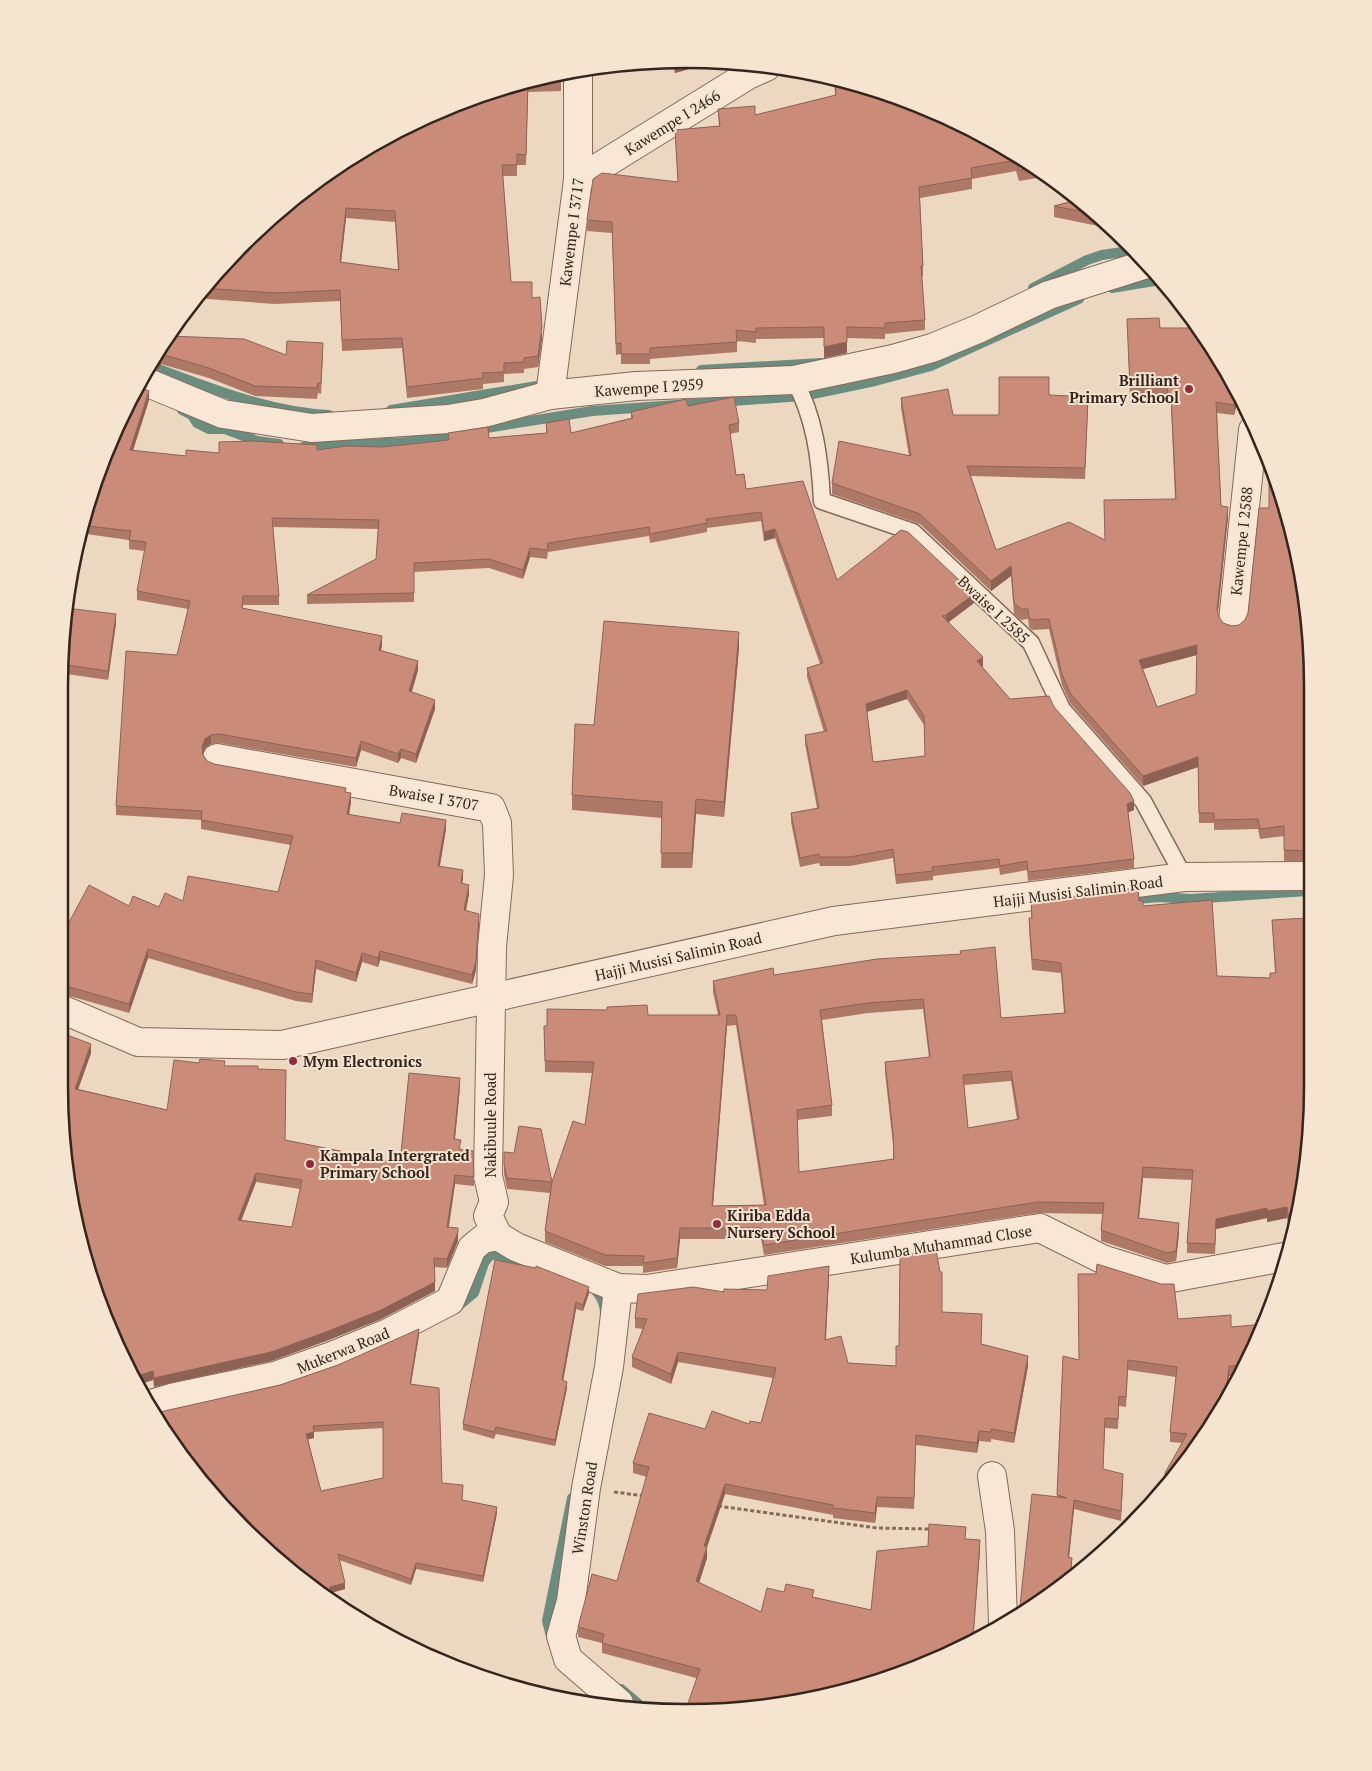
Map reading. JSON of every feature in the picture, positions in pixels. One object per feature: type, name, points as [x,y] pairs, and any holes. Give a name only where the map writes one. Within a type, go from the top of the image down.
[{"type":"street","name":"Kawempe I 2466","points":[[578,180],[755,72]]},
{"type":"street","name":"Kawempe I 3717","points":[[550,395],[578,180],[578,77]]},
{"type":"street","name":"Kawempe I 2959","points":[[147,382],[223,414],[312,428],[448,418],[484,412],[550,395],[636,386],[794,380],[893,359],[932,348],[978,329],[1049,294],[1140,266]]},
{"type":"street","name":"Kawempe I 2588","points":[[1232,621],[1252,438]]},
{"type":"street","name":"Bwaise I 3707","points":[[217,758],[491,808],[498,823],[499,875],[492,947],[493,998]]},
{"type":"street","name":"Hajji Musisi Salimin Road","points":[[68,1012],[138,1042],[282,1045],[834,921],[1184,877],[1304,876]]},
{"type":"street","name":"Nakibuule Road","points":[[493,998],[488,1176],[494,1202],[488,1216],[498,1236]]},
{"type":"street","name":"Kulumba Muhammad Close","points":[[618,1288],[647,1290],[1040,1228],[1102,1259],[1166,1279],[1279,1258]]},
{"type":"street","points":[[498,1236],[516,1247],[560,1263],[618,1288]]},
{"type":"street","name":"Mukerwa Road","points":[[155,1403],[175,1396],[275,1376],[332,1356],[397,1329],[450,1301],[472,1248],[484,1239],[498,1236]]},
{"type":"street","name":"Winston Road","points":[[613,1699],[568,1659],[562,1636],[571,1601],[586,1488],[609,1366],[618,1288]]},
{"type":"street","points":[[992,1476],[1000,1531],[1003,1616]]},
{"type":"lane","name":"Bwaise I 2585","points":[[794,380],[803,396],[820,457],[822,501],[913,532],[1031,642],[1062,709],[1143,802],[1184,877]]},
{"type":"path","points":[[586,1488],[654,1497]]},
{"type":"path","points":[[712,1505],[877,1528],[934,1529]]},
{"type":"building","points":[[835,86],[885,100],[960,131],[1012,161],[971,168],[972,178],[919,187],[923,266],[921,266],[925,320],[885,323],[885,328],[847,327],[847,342],[824,347],[824,327],[756,328],[756,332],[736,330],[737,342],[650,348],[650,354],[621,354],[621,343],[616,344],[612,222],[587,220],[593,179],[602,173],[678,182],[675,130],[720,126],[718,109],[755,106],[755,115],[836,95]]},
{"type":"building","points":[[528,89],[526,155],[517,154],[517,165],[502,165],[511,282],[532,282],[532,298],[540,297],[542,327],[538,356],[524,358],[524,362],[504,363],[504,372],[482,373],[483,378],[407,387],[402,338],[342,340],[340,290],[275,293],[212,289],[278,221],[309,195],[342,172],[412,131],[487,100]],"holes":[[[346,208],[395,211],[399,270],[340,262]]]},
{"type":"building","points":[[1017,164],[1025,169],[1019,170]]},
{"type":"building","points":[[1071,202],[1083,212],[1054,206]]},
{"type":"building","points":[[1159,318],[1160,328],[1190,328],[1235,401],[1234,405],[1216,402],[1221,506],[1228,507],[1217,610],[1223,623],[1232,626],[1239,625],[1245,620],[1248,613],[1259,508],[1269,508],[1269,480],[1272,487],[1293,565],[1303,646],[1304,851],[1284,850],[1284,826],[1260,829],[1258,819],[1214,820],[1214,813],[1199,813],[1198,757],[1143,776],[1070,693],[1062,674],[1049,619],[1032,620],[1029,617],[1028,609],[1021,609],[1014,603],[1011,566],[991,581],[920,514],[832,483],[839,441],[911,456],[901,398],[948,389],[953,415],[999,415],[999,377],[1049,377],[1049,395],[1088,397],[1085,468],[967,466],[996,550],[1069,522],[1105,540],[1104,500],[1176,499],[1171,394],[1168,395],[1167,386],[1130,387],[1127,319]],"holes":[[[1197,645],[1196,694],[1157,707],[1139,660]]]},
{"type":"building","points":[[176,336],[244,339],[286,355],[287,341],[323,343],[321,383],[318,383],[317,388],[255,386],[209,368],[164,355]]},
{"type":"building","points":[[144,389],[149,391],[130,450],[186,456],[186,450],[219,453],[219,442],[253,441],[317,445],[317,450],[347,446],[382,447],[449,440],[448,433],[488,427],[489,438],[547,433],[546,423],[569,419],[571,433],[633,418],[631,412],[686,399],[688,406],[734,397],[739,423],[729,425],[736,475],[744,474],[746,489],[803,481],[837,580],[901,530],[908,532],[974,594],[942,616],[983,657],[977,661],[1010,699],[1049,696],[1054,707],[1130,793],[1134,801],[1127,804],[1134,859],[1028,872],[1027,861],[1000,866],[999,859],[932,867],[933,871],[896,875],[893,849],[850,857],[820,857],[819,854],[800,858],[791,813],[819,808],[805,735],[827,731],[807,668],[823,663],[775,529],[764,532],[761,512],[706,519],[707,523],[650,534],[649,527],[548,543],[547,550],[530,548],[523,570],[489,559],[414,563],[414,593],[307,595],[376,559],[379,520],[272,518],[279,596],[243,596],[242,608],[382,636],[379,650],[418,661],[409,691],[435,700],[416,754],[401,749],[398,754],[361,741],[356,758],[219,734],[211,735],[205,739],[202,747],[203,755],[207,761],[214,764],[346,788],[345,792],[351,793],[347,814],[400,823],[402,813],[446,820],[438,866],[463,870],[461,883],[469,885],[464,910],[479,914],[476,961],[472,975],[380,951],[378,958],[362,953],[356,973],[316,960],[312,994],[296,992],[148,949],[129,1004],[68,987],[68,924],[89,885],[129,906],[133,896],[159,907],[165,893],[183,901],[188,876],[278,892],[293,836],[201,820],[202,811],[116,806],[126,651],[177,655],[190,601],[137,591],[146,542],[129,540],[131,531],[89,526],[100,487],[115,449]],"holes":[[[907,690],[924,716],[925,756],[873,762],[866,704]]]},
{"type":"building","points":[[73,609],[116,614],[108,671],[69,665]]},
{"type":"building","points":[[604,621],[739,632],[724,802],[696,799],[692,853],[661,853],[662,802],[572,795],[575,724],[594,725]]},
{"type":"building","points":[[1138,888],[1139,901],[1143,901],[1143,906],[1212,900],[1217,976],[1270,978],[1270,973],[1276,973],[1272,920],[1304,918],[1303,1125],[1299,1166],[1289,1221],[1287,1207],[1267,1211],[1267,1208],[1216,1219],[1215,1244],[1187,1243],[1193,1170],[1143,1167],[1138,1218],[1179,1223],[1176,1251],[1167,1253],[1101,1230],[1104,1203],[1038,1202],[764,1245],[761,1228],[680,1228],[677,1258],[643,1263],[644,1256],[605,1255],[545,1231],[552,1182],[573,1121],[585,1125],[594,1062],[545,1061],[544,1026],[547,1026],[547,1009],[607,1010],[607,1007],[647,1005],[648,1015],[720,1015],[713,981],[773,968],[774,975],[877,959],[961,954],[960,951],[995,947],[1001,1018],[1065,1013],[1061,963],[1032,959],[1029,918],[1032,918],[1031,902]],"holes":[[[923,999],[930,1057],[885,1062],[894,1159],[799,1172],[797,1110],[832,1105],[820,1010],[868,1003]],[[727,1015],[736,1015],[766,1205],[712,1206]],[[1011,1071],[1019,1119],[968,1128],[963,1075]]]},
{"type":"building","points":[[68,1035],[91,1044],[75,1089],[167,1110],[174,1060],[199,1063],[200,1059],[225,1061],[224,1066],[258,1066],[258,1069],[286,1070],[285,1140],[400,1163],[409,1073],[460,1078],[454,1139],[461,1140],[459,1149],[473,1151],[474,1177],[455,1175],[447,1227],[458,1228],[458,1232],[447,1259],[434,1258],[435,1282],[381,1310],[271,1352],[154,1378],[153,1371],[140,1375],[131,1359],[100,1284],[79,1206],[69,1125]],"holes":[[[256,1173],[302,1180],[292,1227],[238,1220]]]},
{"type":"building","points":[[519,1126],[541,1129],[552,1182],[507,1178],[504,1152],[514,1153]]},
{"type":"building","points":[[936,1250],[940,1272],[942,1272],[942,1312],[982,1314],[981,1344],[1028,1356],[1014,1433],[991,1429],[991,1432],[979,1431],[977,1443],[916,1435],[914,1498],[877,1497],[875,1513],[833,1508],[833,1505],[725,1484],[704,1546],[707,1547],[696,1581],[761,1612],[767,1588],[784,1592],[786,1584],[814,1590],[812,1597],[871,1610],[877,1551],[928,1546],[929,1524],[966,1527],[965,1539],[980,1540],[974,1633],[885,1671],[807,1692],[767,1698],[688,1704],[700,1669],[602,1643],[604,1634],[578,1627],[592,1574],[617,1581],[649,1467],[633,1463],[649,1413],[705,1429],[712,1411],[749,1424],[750,1421],[761,1423],[776,1368],[678,1352],[671,1374],[632,1357],[647,1319],[635,1318],[638,1294],[693,1287],[724,1292],[724,1289],[767,1290],[768,1276],[829,1266],[825,1340],[841,1336],[848,1363],[896,1366],[896,1346],[899,1346],[900,1255]]},
{"type":"building","points":[[495,1260],[536,1268],[536,1266],[589,1287],[583,1305],[576,1302],[562,1380],[567,1382],[555,1440],[496,1427],[494,1432],[463,1424]]},
{"type":"building","points":[[1097,1264],[1161,1284],[1174,1284],[1178,1319],[1231,1315],[1231,1327],[1256,1325],[1238,1365],[1229,1366],[1227,1385],[1222,1394],[1200,1429],[1165,1477],[1187,1434],[1170,1432],[1177,1367],[1128,1360],[1126,1397],[1119,1396],[1118,1419],[1105,1418],[1103,1469],[1123,1474],[1121,1511],[1074,1500],[1068,1557],[1072,1558],[1071,1569],[1020,1605],[1032,1494],[1067,1498],[1057,1495],[1063,1356],[1079,1360],[1078,1274],[1096,1274]]},
{"type":"building","points":[[419,1329],[410,1384],[439,1388],[442,1483],[463,1485],[462,1500],[497,1507],[483,1576],[416,1563],[411,1579],[338,1554],[345,1583],[330,1587],[330,1591],[278,1550],[221,1493],[195,1462],[161,1412],[280,1385],[338,1365]],"holes":[[[383,1422],[383,1478],[321,1491],[306,1434],[314,1432],[313,1426]]]},
{"type":"waterway","points":[[1033,288],[1087,260],[1102,255],[1125,252]]},
{"type":"waterway","points":[[1112,288],[1154,281]]},
{"type":"waterway","points":[[474,430],[592,411],[803,396],[875,381],[931,366],[1079,299]]},
{"type":"waterway","points":[[701,370],[821,363]]},
{"type":"waterway","points":[[156,368],[260,404],[306,413],[329,415]]},
{"type":"waterway","points":[[391,410],[537,386]]},
{"type":"waterway","points":[[182,410],[192,415],[197,423],[209,429],[225,429],[257,441],[279,444]]},
{"type":"waterway","points":[[303,447],[406,442],[460,433]]},
{"type":"waterway","points":[[1127,900],[1159,897],[1191,899],[1304,891]]},
{"type":"waterway","points":[[456,1308],[474,1293],[484,1263],[491,1254],[519,1260]]},
{"type":"waterway","points":[[591,1285],[601,1298],[605,1314]]},
{"type":"waterway","points":[[552,1640],[547,1621],[572,1498]]},
{"type":"waterway","points":[[621,1689],[635,1701]]},
{"type":"place","name":"Brilliant Primary School","points":[[1189,389]]},
{"type":"place","name":"Mym Electronics","points":[[293,1061]]},
{"type":"place","name":"Kampala Intergrated Primary School","points":[[310,1164]]},
{"type":"place","name":"Kiriba Edda Nursery School","points":[[717,1224]]}]
